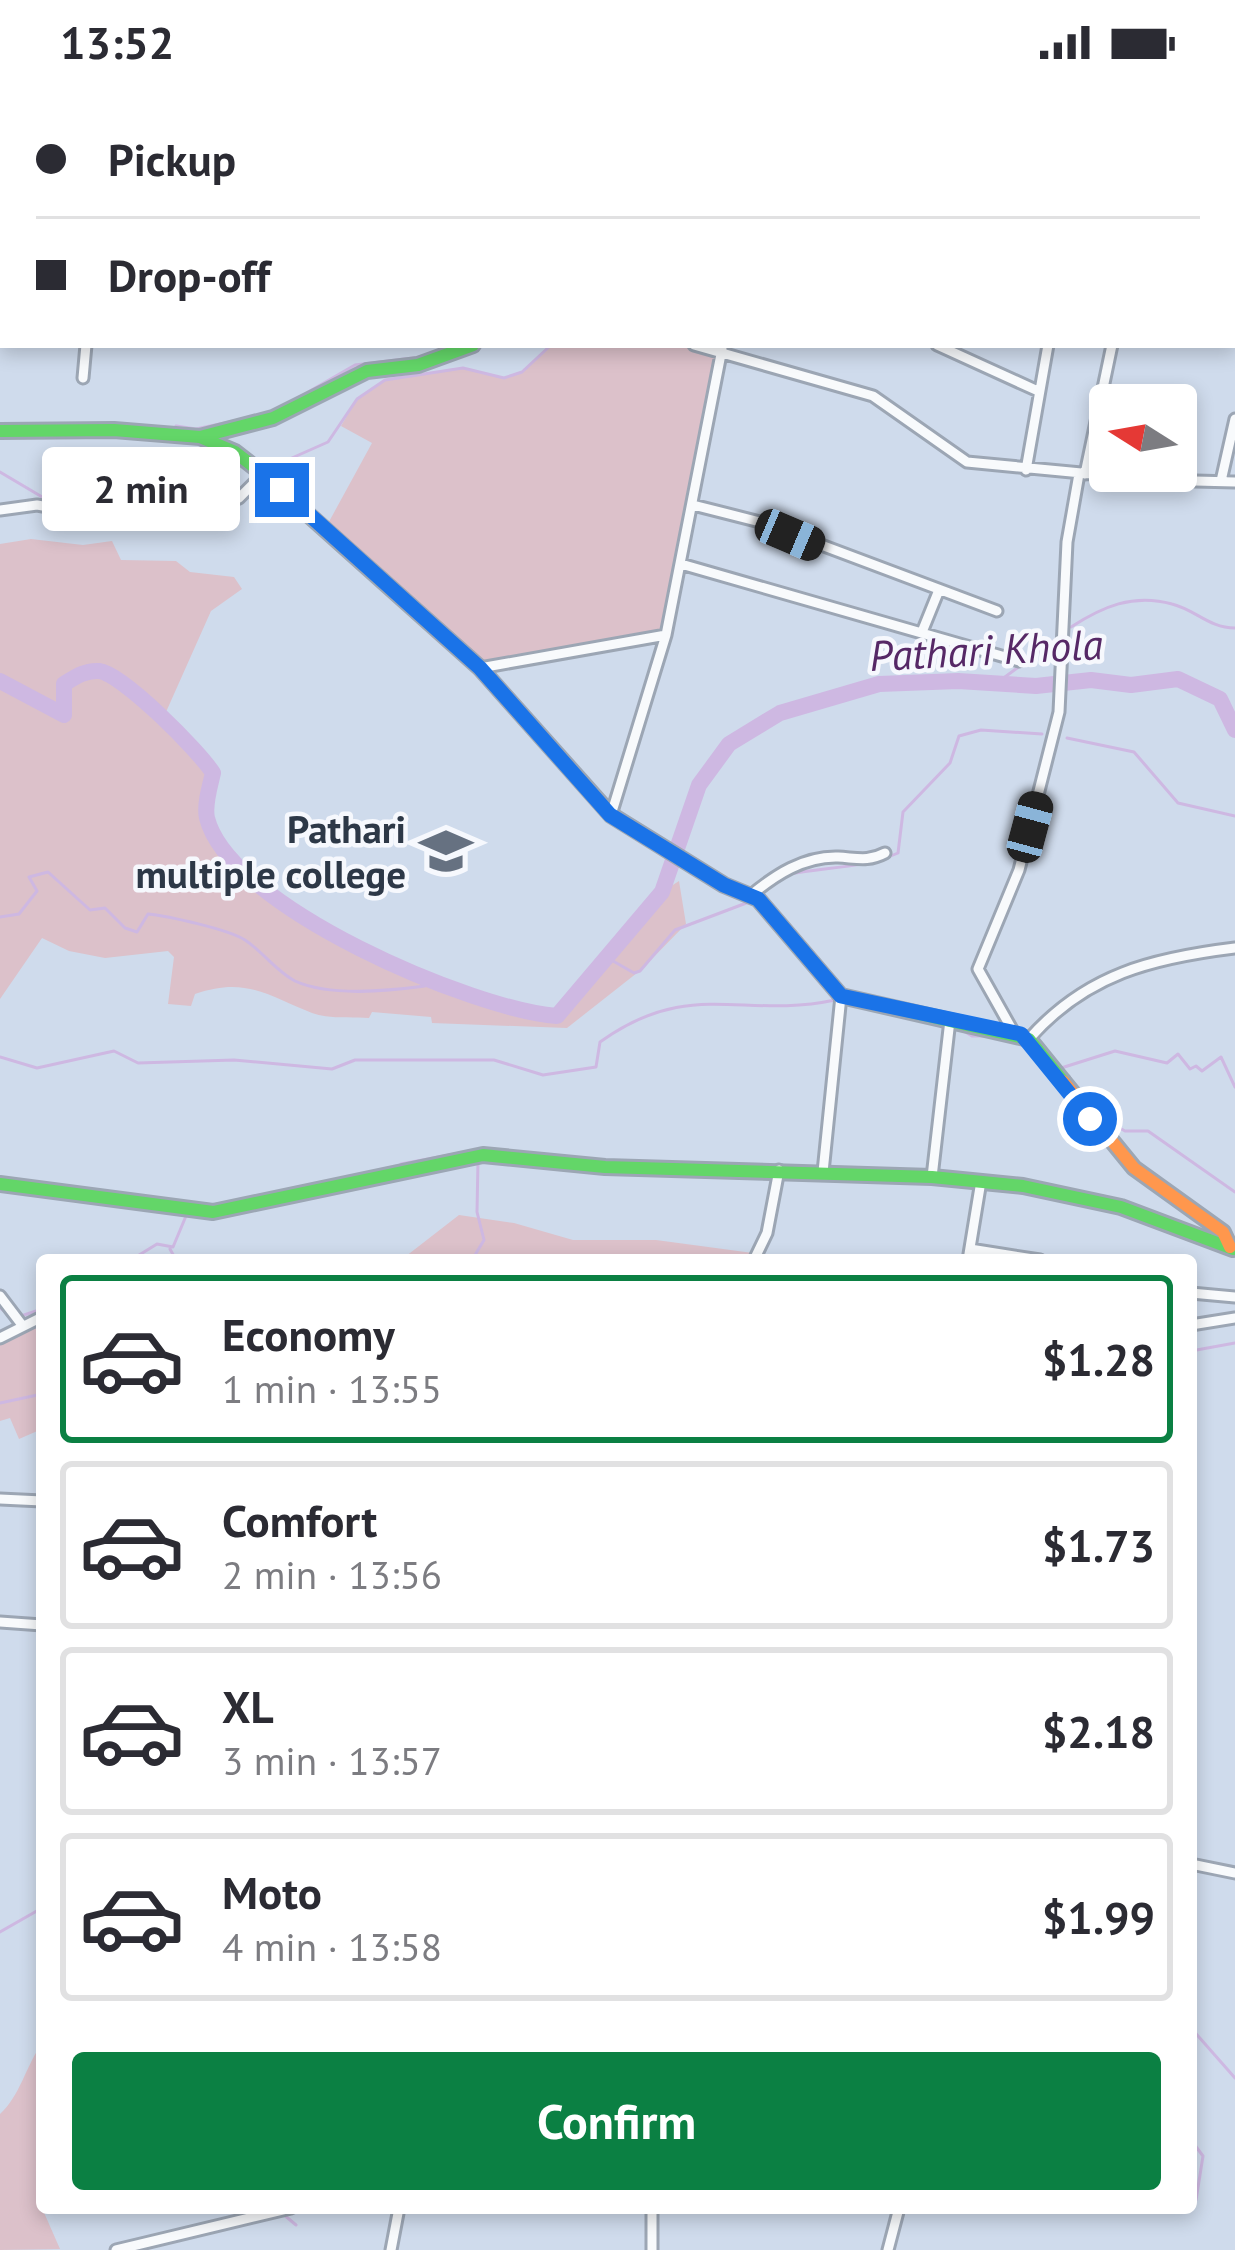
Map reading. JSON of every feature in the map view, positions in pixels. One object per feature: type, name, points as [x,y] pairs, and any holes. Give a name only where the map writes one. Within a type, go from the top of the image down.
[{"type":"street","points":[[83,378],[86,348]]},
{"type":"street","points":[[200,437],[273,418],[367,371],[451,357],[468,348]]},
{"type":"street","points":[[610,815],[666,635],[723,348],[873,396],[967,461],[1026,470],[1235,482]]},
{"type":"street","points":[[944,348],[1038,391]]},
{"type":"street","points":[[1026,470],[1047,348]]},
{"type":"street","points":[[1014,1033],[978,969],[1019,870],[1059,712],[1066,542],[1111,348]]},
{"type":"street","points":[[1220,482],[1235,419]]},
{"type":"street","points":[[0,431],[114,430],[200,437],[236,452],[480,668],[610,815],[658,847],[750,896],[782,923],[841,996],[1029,1039],[1134,1168],[1223,1232],[1233,1248]]},
{"type":"street","points":[[0,510],[37,505],[100,517],[224,503],[238,499],[263,474]]},
{"type":"street","points":[[693,505],[760,522],[997,611]]},
{"type":"street","points":[[681,564],[1019,661]]},
{"type":"street","points":[[922,632],[939,590]]},
{"type":"street","points":[[480,668],[666,635]]},
{"type":"street","points":[[750,896],[780,872],[809,862],[871,860],[885,854]]},
{"type":"street","points":[[1029,1039],[1084,987],[1182,954],[1235,948]]},
{"type":"street","points":[[823,1172],[841,996]]},
{"type":"street","points":[[932,1177],[950,1020]]},
{"type":"street","points":[[0,1184],[213,1212],[483,1155],[605,1167],[932,1177],[981,1181],[1121,1207],[1233,1248]]},
{"type":"street","points":[[757,1254],[767,1234],[779,1170]]},
{"type":"street","points":[[969,1254],[981,1181]]},
{"type":"street","points":[[1197,1294],[1235,1298]]},
{"type":"street","points":[[0,1296],[22,1325]]},
{"type":"street","points":[[1197,1324],[1234,1318]]},
{"type":"street","points":[[0,1339],[36,1319]]},
{"type":"street","points":[[0,1499],[36,1502]]},
{"type":"street","points":[[0,1622],[36,1625]]},
{"type":"street","points":[[1197,1865],[1235,1873]]},
{"type":"street","points":[[116,2250],[266,2214]]},
{"type":"street","points":[[391,2250],[398,2214]]},
{"type":"street","points":[[652,2214],[652,2250]]},
{"type":"street","points":[[888,2250],[897,2214]]},
{"type":"shaded area","points":[[548,348],[722,351],[666,635],[480,668],[325,529],[372,443],[341,426],[357,399],[385,380],[463,368],[504,378],[522,372]]},
{"type":"shaded area","points":[[31,539],[83,545],[112,541],[121,560],[176,561],[190,572],[234,577],[242,589],[211,611],[162,721],[200,752],[213,773],[207,818],[225,852],[259,886],[306,918],[416,974],[470,995],[557,1016],[662,892],[679,881],[686,924],[642,969],[567,1028],[432,1023],[431,1017],[372,1012],[369,1018],[326,1016],[269,995],[229,987],[195,994],[191,1006],[168,1004],[174,957],[168,951],[105,958],[69,951],[42,938],[0,999],[0,544]]},
{"type":"shaded area","points":[[459,1215],[514,1223],[573,1240],[656,1240],[760,1254],[409,1254]]},
{"type":"shaded area","points":[[36,1320],[36,1432],[19,1439],[10,1418],[0,1421],[0,1339]]},
{"type":"shaded area","points":[[36,2055],[36,2214],[45,2214],[60,2249],[0,2250],[0,2114]]},
{"type":"waterway","points":[[267,469],[328,442],[357,399],[385,380],[463,368],[504,378],[522,372],[548,348]]},
{"type":"waterway","points":[[282,407],[355,365],[429,356]]},
{"type":"waterway","points":[[176,426],[196,429],[257,416]]},
{"type":"waterway","points":[[0,472],[54,504]]},
{"type":"waterway","points":[[93,511],[224,497],[242,489]]},
{"type":"waterway","points":[[1071,627],[1106,608],[1144,600],[1172,604],[1235,628]]},
{"type":"waterway","points":[[994,685],[1055,640]]},
{"type":"waterway","name":"Pathari Khola","points":[[0,681],[64,715],[64,684],[89,672],[110,675],[160,715],[213,773],[207,818],[225,852],[259,886],[359,948],[416,974],[470,995],[557,1016],[662,892],[699,785],[729,744],[780,713],[879,684],[958,681],[1036,686],[1091,680],[1131,685],[1178,679],[1220,699],[1235,730]]},
{"type":"waterway","points":[[790,874],[898,853],[903,812],[950,763],[959,736],[981,730],[1042,734]]},
{"type":"waterway","points":[[1067,738],[1134,752],[1178,803],[1235,816]]},
{"type":"waterway","points":[[0,917],[19,914],[37,891],[29,877],[48,872],[90,910],[105,908],[125,928],[137,932],[148,914],[225,932],[245,940],[288,977],[309,986],[394,990],[425,986],[431,977]]},
{"type":"waterway","points":[[606,957],[634,973],[640,971],[675,930],[749,902]]},
{"type":"waterway","points":[[0,1057],[37,1068],[114,1051],[138,1063],[234,1060],[332,1069],[355,1060],[494,1060],[543,1075],[596,1067],[600,1042],[662,1011],[690,1005],[802,1005],[835,1000]]},
{"type":"waterway","points":[[962,1030],[972,1036],[992,1036]]},
{"type":"waterway","points":[[1058,1069],[1115,1051],[1167,1063],[1178,1054],[1190,1069],[1196,1066],[1202,1071],[1221,1057],[1235,1087]]},
{"type":"waterway","points":[[1098,1116],[1125,1131],[1148,1131],[1235,1192]]},
{"type":"waterway","points":[[401,1164],[481,1149]]},
{"type":"waterway","points":[[491,1150],[544,1154]]},
{"type":"waterway","points":[[476,1254],[484,1240],[477,1212],[478,1161]]},
{"type":"waterway","points":[[141,1254],[157,1244],[173,1247],[186,1216]]},
{"type":"waterway","points":[[170,1249],[173,1254]]},
{"type":"waterway","points":[[0,1308],[11,1316]]},
{"type":"waterway","points":[[21,1316],[36,1311]]},
{"type":"waterway","points":[[1197,1350],[1235,1343]]},
{"type":"waterway","points":[[0,1403],[36,1395]]},
{"type":"waterway","points":[[0,1932],[36,1911]]},
{"type":"waterway","points":[[1197,2035],[1235,2078]]},
{"type":"waterway","points":[[1197,2148],[1203,2156],[1197,2194]]},
{"type":"waterway","points":[[283,2214],[296,2225]]},
{"type":"traffic: fast","points":[[0,431],[114,430],[200,437],[273,418],[367,371],[418,365],[465,348]]},
{"type":"traffic: fast","points":[[200,437],[235,452],[263,474],[480,668],[611,815],[724,885],[758,899],[841,996],[1029,1039],[1063,1081]]},
{"type":"traffic: fast","points":[[0,1184],[213,1212],[483,1155],[605,1167],[932,1177],[1023,1186],[1121,1207],[1233,1249]]},
{"type":"traffic: slow","points":[[1063,1081],[1134,1168],[1223,1232],[1230,1247]]},
{"type":"place","name":"Pathari multiple college","points":[[446,851]]},
{"type":"route","points":[[282,490],[480,668],[610,815],[724,885],[758,899],[841,996],[1021,1034],[1090,1119]]}]
